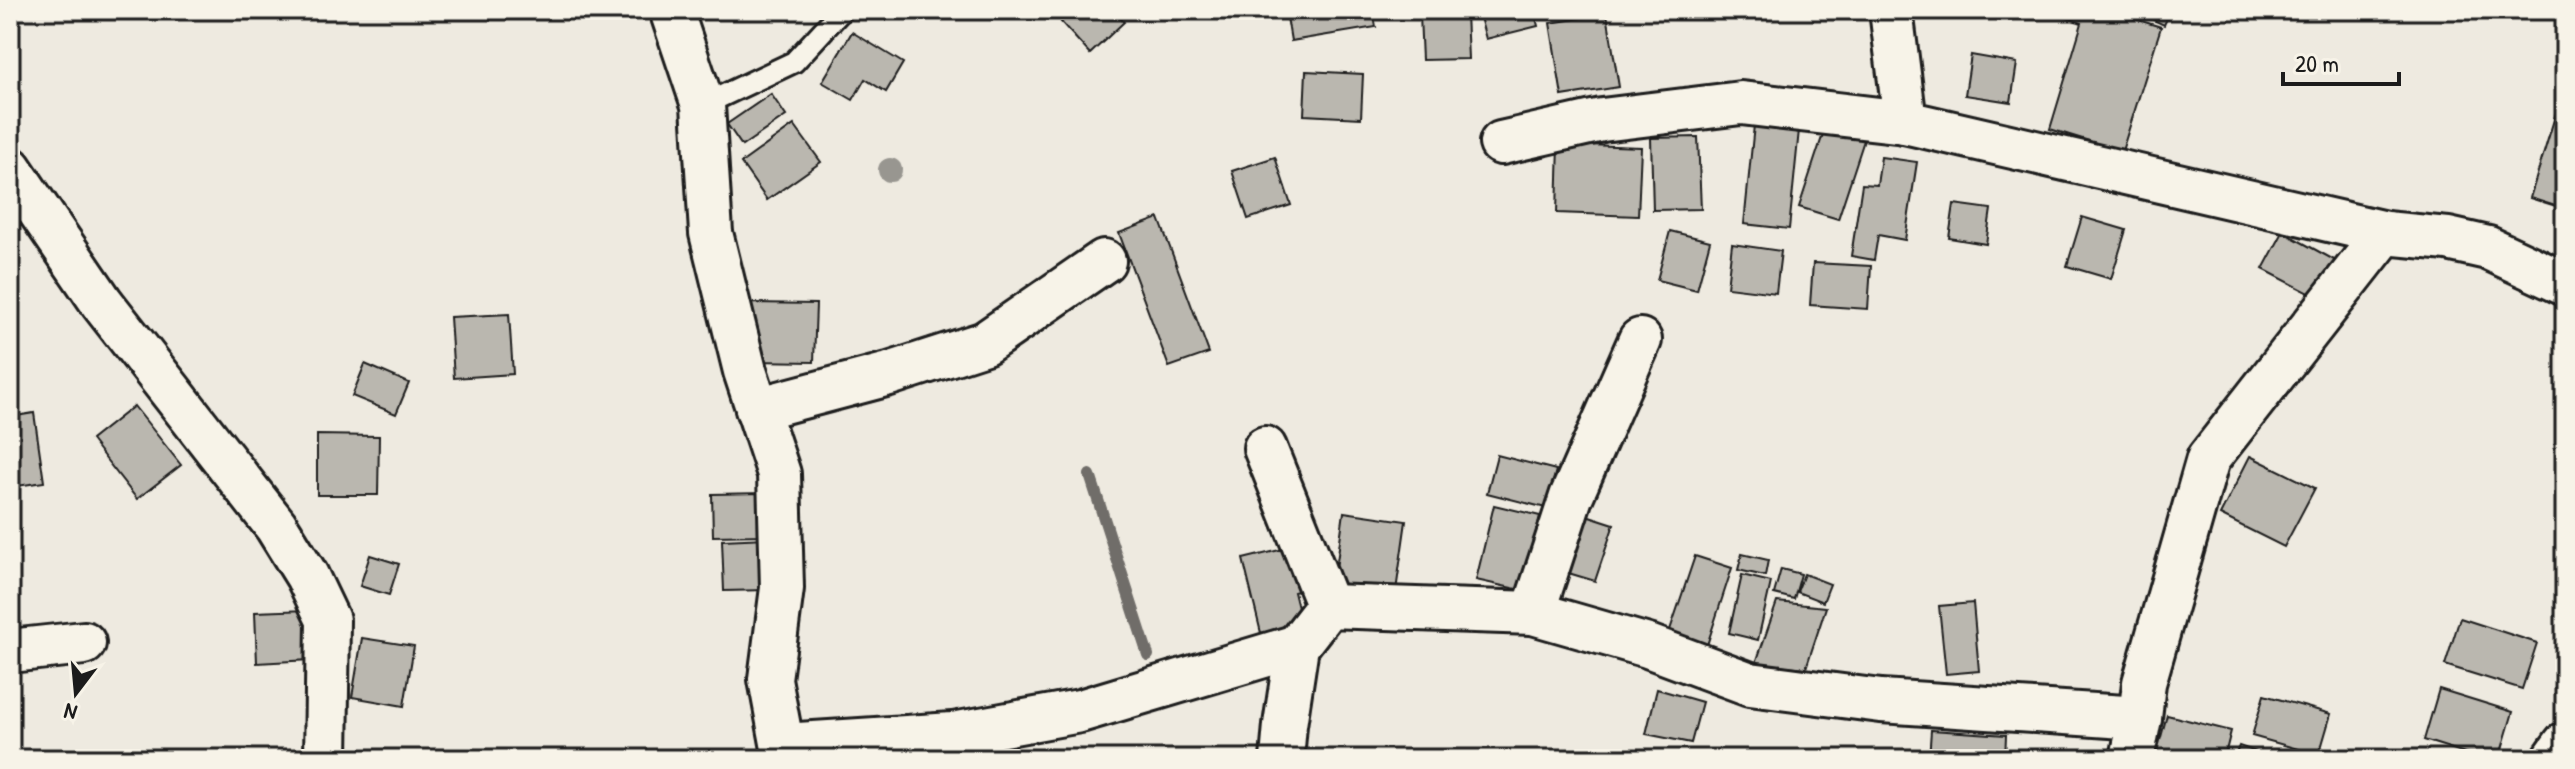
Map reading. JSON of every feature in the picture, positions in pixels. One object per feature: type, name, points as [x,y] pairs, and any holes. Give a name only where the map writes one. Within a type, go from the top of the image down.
[{"type":"main road","points":[[2555,759],[2565,745]]},
{"type":"street","points":[[671,10],[703,105],[711,233],[745,371],[779,474],[782,588],[770,679],[784,752],[953,734],[1080,711],[1297,646]]},
{"type":"street","points":[[1891,10],[1905,122]]},
{"type":"street","points":[[1501,143],[1602,120],[1741,103],[1905,122],[2385,233],[2448,239],[2488,248],[2565,284]]},
{"type":"street","points":[[10,168],[102,303],[276,526],[307,576],[328,620],[326,759]]},
{"type":"street","points":[[2132,759],[2144,683],[2208,459],[2385,233]]},
{"type":"street","points":[[757,409],[889,374],[985,343],[1104,261]]},
{"type":"street","points":[[1533,613],[1571,497],[1640,340]]},
{"type":"street","points":[[1265,448],[1328,606]]},
{"type":"street","points":[[1328,606],[1533,613],[1648,646],[1750,684],[1881,701],[2140,718]]},
{"type":"street","points":[[1282,759],[1297,646],[1328,606]]},
{"type":"street","points":[[10,651],[84,643]]},
{"type":"lane","points":[[703,105],[794,62],[842,10]]},
{"type":"building","points":[[1073,10],[1112,10],[1124,22],[1090,54],[1061,22]]},
{"type":"building","points":[[1373,10],[1376,27],[1291,41],[1286,11]]},
{"type":"building","points":[[1478,10],[1534,10],[1538,26],[1486,39]]},
{"type":"building","points":[[2059,10],[2106,10],[2161,27],[2122,151],[2050,129],[2082,23],[2058,15]]},
{"type":"building","points":[[2141,10],[2171,10],[2164,25],[2139,13]]},
{"type":"building","points":[[1466,13],[1468,59],[1422,60],[1420,15]]},
{"type":"building","points":[[1607,14],[1619,87],[1562,96],[1550,23]]},
{"type":"building","points":[[852,32],[903,63],[886,92],[865,79],[853,100],[822,82]]},
{"type":"building","points":[[1971,55],[2017,63],[2011,102],[1965,95]]},
{"type":"building","points":[[1306,71],[1363,74],[1361,118],[1304,115]]},
{"type":"building","points":[[771,94],[786,116],[742,146],[727,124]]},
{"type":"building","points":[[2560,100],[2565,101],[2565,209],[2530,198]]},
{"type":"building","points":[[1755,115],[1800,120],[1789,229],[1744,224]]},
{"type":"building","points":[[1828,119],[1867,131],[1838,219],[1799,207]]},
{"type":"building","points":[[794,125],[821,162],[767,200],[741,163]]},
{"type":"building","points":[[1698,137],[1701,209],[1653,210],[1651,138]]},
{"type":"building","points":[[1559,144],[1641,147],[1638,216],[1557,213]]},
{"type":"building","points":[[1275,157],[1291,205],[1248,219],[1232,171]]},
{"type":"building","points":[[1881,157],[1917,162],[1905,240],[1878,235],[1874,260],[1851,256],[1862,184],[1877,185]]},
{"type":"building","points":[[1954,204],[1991,209],[1986,244],[1949,238]]},
{"type":"building","points":[[2082,217],[2126,230],[2111,279],[2067,266]]},
{"type":"building","points":[[1159,218],[1209,353],[1169,367],[1119,233]]},
{"type":"building","points":[[1670,231],[1710,241],[1697,290],[1657,280]]},
{"type":"building","points":[[2283,232],[2336,261],[2317,297],[2263,269]]},
{"type":"building","points":[[1732,244],[1781,251],[1776,293],[1727,287]]},
{"type":"building","points":[[1813,263],[1871,266],[1868,309],[1810,305]]},
{"type":"building","points":[[752,303],[816,304],[814,362],[751,361]]},
{"type":"building","points":[[509,314],[513,374],[454,378],[450,317]]},
{"type":"building","points":[[365,364],[409,383],[396,414],[352,396]]},
{"type":"building","points":[[134,406],[181,465],[137,499],[91,440]]},
{"type":"building","points":[[34,413],[44,482],[10,487],[10,417]]},
{"type":"building","points":[[317,435],[379,436],[378,495],[317,495]]},
{"type":"building","points":[[1497,455],[1556,470],[1546,508],[1487,493]]},
{"type":"building","points":[[2250,456],[2315,488],[2284,547],[2220,515]]},
{"type":"building","points":[[765,493],[766,535],[713,536],[712,494]]},
{"type":"building","points":[[1494,505],[1540,516],[1521,590],[1476,580]]},
{"type":"building","points":[[1574,511],[1614,524],[1595,581],[1555,569]]},
{"type":"building","points":[[1344,512],[1406,521],[1396,591],[1334,583]]},
{"type":"building","points":[[767,538],[768,590],[724,591],[722,540]]},
{"type":"building","points":[[1296,546],[1306,589],[1294,592],[1302,624],[1261,633],[1243,559]]},
{"type":"building","points":[[1742,554],[1768,560],[1765,576],[1738,570]]},
{"type":"building","points":[[370,555],[399,564],[389,595],[360,586]]},
{"type":"building","points":[[1695,556],[1732,568],[1707,645],[1669,633]]},
{"type":"building","points":[[1781,569],[1801,574],[1794,599],[1774,594]]},
{"type":"building","points":[[1804,574],[1830,584],[1823,602],[1797,592]]},
{"type":"building","points":[[1742,575],[1771,582],[1758,640],[1729,633]]},
{"type":"building","points":[[1777,602],[1826,607],[1806,668],[1756,663]]},
{"type":"building","points":[[1973,603],[1979,671],[1946,674],[1939,606]]},
{"type":"building","points":[[308,610],[310,660],[257,663],[255,612]]},
{"type":"building","points":[[2460,618],[2537,643],[2522,689],[2445,665]]},
{"type":"building","points":[[362,638],[414,646],[404,706],[352,697]]},
{"type":"building","points":[[1657,689],[1702,702],[1691,743],[1646,734]]},
{"type":"building","points":[[2439,689],[2513,712],[2499,759],[2484,759],[2424,740]]},
{"type":"building","points":[[2264,695],[2331,714],[2319,755],[2252,736]]},
{"type":"building","points":[[2167,715],[2231,731],[2224,759],[2155,759]]},
{"type":"building","points":[[1931,730],[2006,735],[2005,759],[1929,759]]},
{"type":"building","points":[[2239,746],[2277,759],[2234,759]]},
{"type":"waterway","points":[[1090,475],[1148,655]]}]
